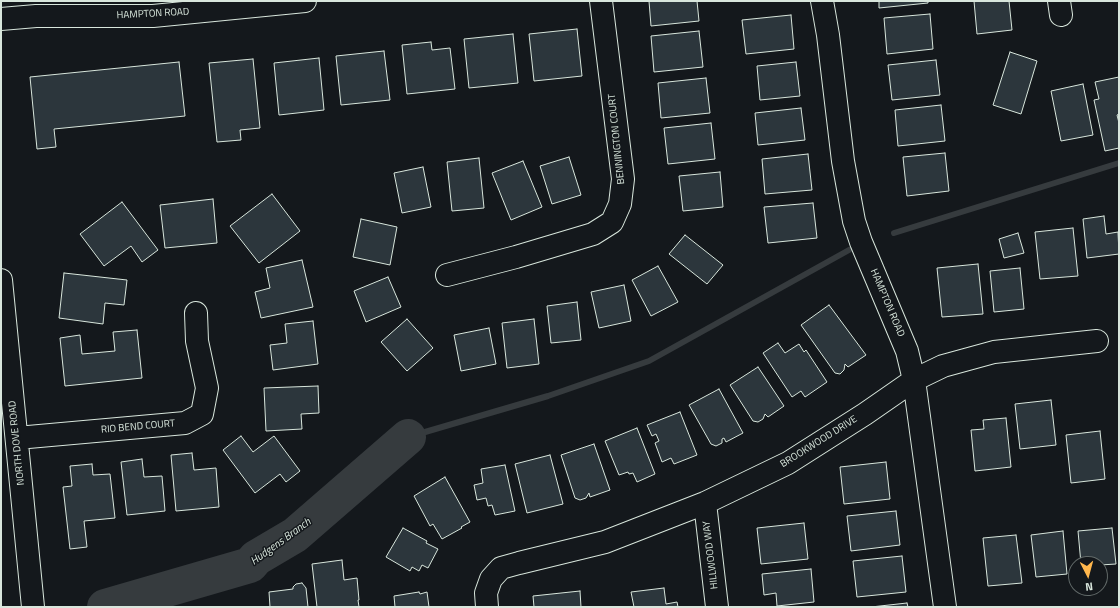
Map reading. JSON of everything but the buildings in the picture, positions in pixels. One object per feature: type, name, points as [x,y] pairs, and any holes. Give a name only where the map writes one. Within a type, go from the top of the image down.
[{"type":"street","name":"HAMPTON ROAD","points":[[1,19],[36,16],[153,16],[305,1]]},
{"type":"street","name":"BENNINGTON COURT","points":[[447,274],[516,257],[593,234],[612,222],[620,204],[622,179],[601,1]]},
{"type":"street","name":"HAMPTON ROAD","points":[[822,1],[828,35],[843,160],[854,221],[861,242],[907,351],[914,380],[945,607]]},
{"type":"street","name":"NORTH DOVE ROAD","points":[[1,280],[33,607]]},
{"type":"street","name":"RIO BEND COURT","points":[[17,438],[185,423],[202,414],[207,388],[197,341],[196,313]]},
{"type":"street","name":"BROOKWOOD DRIVE","points":[[487,600],[491,579],[501,568],[519,562],[605,542],[705,503],[788,463],[865,414],[914,380],[943,366],[994,352],[1097,341]]},
{"type":"street","name":"HILLWOOD WAY","points":[[705,503],[717,607]]},
{"type":"waterway","points":[[894,233],[1119,163]]},
{"type":"waterway","points":[[408,437],[548,396],[649,361],[849,250]]},
{"type":"waterway","name":"Hudgens Branch","points":[[105,607],[250,565],[256,558],[295,535],[408,437]]}]
